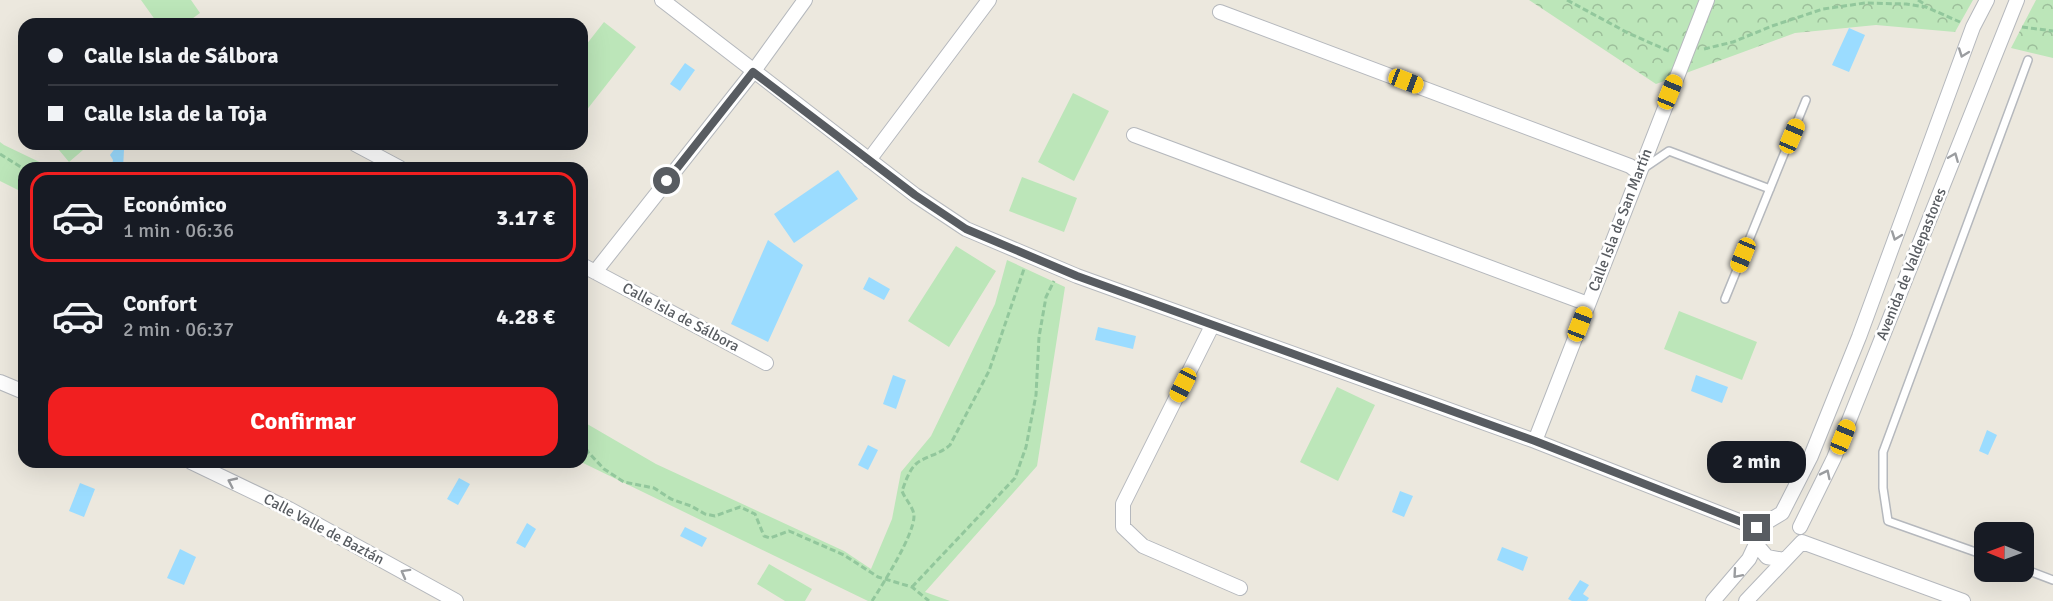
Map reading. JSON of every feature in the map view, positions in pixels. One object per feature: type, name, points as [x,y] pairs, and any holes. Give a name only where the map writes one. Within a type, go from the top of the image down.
[{"type":"street","points":[[662,0],[915,195],[966,229],[1059,269],[1535,441],[1757,528]]},
{"type":"street","points":[[595,272],[753,72],[805,0]]},
{"type":"street","points":[[869,160],[989,0]]},
{"type":"street","name":"Calle Isla de San Martín","points":[[1535,441],[1707,0]]},
{"type":"street","name":"Avenida de Valdepastores","points":[[1782,513],[1811,456],[1859,337],[1973,27],[1987,0]]},
{"type":"street","name":"Avenida de Valdepastores","points":[[1800,527],[1834,458],[2017,0]]},
{"type":"street","points":[[1220,12],[1630,166],[1638,172]]},
{"type":"street","points":[[1134,135],[1588,304]]},
{"type":"street","points":[[366,150],[389,162]]},
{"type":"street","name":"Calle Isla de Sálbora","points":[[588,268],[766,363]]},
{"type":"street","points":[[1212,326],[1123,504],[1123,527],[1143,546],[1240,588]]},
{"type":"street","points":[[0,382],[18,390]]},
{"type":"street","name":"Calle Valle de Baztán","points":[[204,468],[289,509],[456,601]]},
{"type":"street","points":[[1757,528],[1782,513],[1800,527],[1802,542]]},
{"type":"street","points":[[1713,601],[1749,559],[1756,544],[1757,528]]},
{"type":"street","points":[[1746,601],[1802,542]]},
{"type":"street","points":[[1802,542],[1963,601]]},
{"type":"street","points":[[1756,544],[1767,557],[1784,560]]},
{"type":"lane","points":[[1974,551],[1888,521],[1883,488],[1884,452],[2028,60]]},
{"type":"lane","points":[[1725,299],[1806,100]]},
{"type":"lane","points":[[1638,172],[1669,151],[1770,189]]},
{"type":"lane","points":[[2034,573],[2053,580]]},
{"type":"path","points":[[1567,0],[1669,52],[1712,48],[1823,9],[1865,3],[1896,3],[1936,10]]},
{"type":"path","points":[[1918,0],[1973,27]]},
{"type":"path","points":[[2004,29],[2026,26],[2053,31]]},
{"type":"path","points":[[0,154],[18,165]]},
{"type":"path","points":[[872,601],[906,540],[914,516],[902,491],[906,481],[916,464],[942,452],[950,445],[989,370],[1028,256]]},
{"type":"path","points":[[912,587],[1015,478],[1026,447],[1036,395],[1039,337],[1046,297],[1059,269]]},
{"type":"path","points":[[588,452],[604,469],[624,482],[654,488],[671,500],[691,506],[705,514],[715,516],[740,507],[755,514],[764,536],[770,538],[789,531],[844,555],[878,577],[912,587],[929,601]]},
{"type":"green space","points":[[141,0],[191,0],[200,13],[193,18],[154,18]]},
{"type":"green space","points":[[1529,0],[1973,0],[1955,32],[1876,25],[1795,33],[1656,84]]},
{"type":"green space","points":[[2036,0],[2053,0],[2053,58],[2011,48]]},
{"type":"green space","points":[[604,22],[636,47],[588,108],[588,42]]},
{"type":"green space","points":[[1073,93],[1109,111],[1074,181],[1038,162]]},
{"type":"green space","points":[[0,142],[39,162],[18,162],[18,190],[0,181]]},
{"type":"green space","points":[[59,150],[83,150],[69,162]]},
{"type":"green space","points":[[1022,177],[1077,198],[1064,232],[1009,211]]},
{"type":"green space","points":[[956,246],[996,271],[949,347],[908,321]]},
{"type":"green space","points":[[1007,260],[1065,287],[1037,466],[925,592],[950,601],[868,601],[588,465],[588,424],[656,464],[844,551],[871,569],[892,519],[901,472],[931,436],[995,304]]},
{"type":"green space","points":[[1679,311],[1757,342],[1742,380],[1664,349]]},
{"type":"green space","points":[[1337,387],[1375,405],[1338,481],[1300,462]]},
{"type":"green space","points":[[769,564],[812,589],[805,601],[785,601],[757,584]]},
{"type":"water","points":[[1849,28],[1865,35],[1849,72],[1832,65]]},
{"type":"water","points":[[685,63],[695,70],[680,91],[670,84]]},
{"type":"water","points":[[114,150],[124,150],[123,162],[113,162],[110,155]]},
{"type":"water","points":[[838,170],[858,199],[794,243],[774,214]]},
{"type":"water","points":[[768,240],[803,265],[768,342],[731,324]]},
{"type":"water","points":[[869,277],[890,289],[884,300],[863,289]]},
{"type":"water","points":[[1098,327],[1136,336],[1133,349],[1095,340]]},
{"type":"water","points":[[893,375],[906,380],[896,409],[883,404]]},
{"type":"water","points":[[1696,375],[1728,387],[1722,403],[1691,391]]},
{"type":"water","points":[[1987,430],[1997,435],[1988,455],[1979,451]]},
{"type":"water","points":[[868,445],[878,450],[868,470],[858,465]]},
{"type":"water","points":[[459,478],[470,484],[458,505],[447,499]]},
{"type":"water","points":[[80,483],[95,489],[84,517],[69,511]]},
{"type":"water","points":[[1400,491],[1413,496],[1404,517],[1392,512]]},
{"type":"water","points":[[527,523],[536,529],[525,548],[516,543]]},
{"type":"water","points":[[685,527],[707,538],[702,547],[680,536]]},
{"type":"water","points":[[1502,547],[1528,557],[1523,571],[1497,560]]},
{"type":"water","points":[[180,549],[196,557],[184,585],[167,578]]},
{"type":"water","points":[[1580,580],[1589,585],[1583,594],[1589,598],[1587,601],[1568,599]]},
{"type":"route","points":[[667,181],[753,72],[915,195],[966,229],[1077,276],[1535,441],[1757,528]]}]
